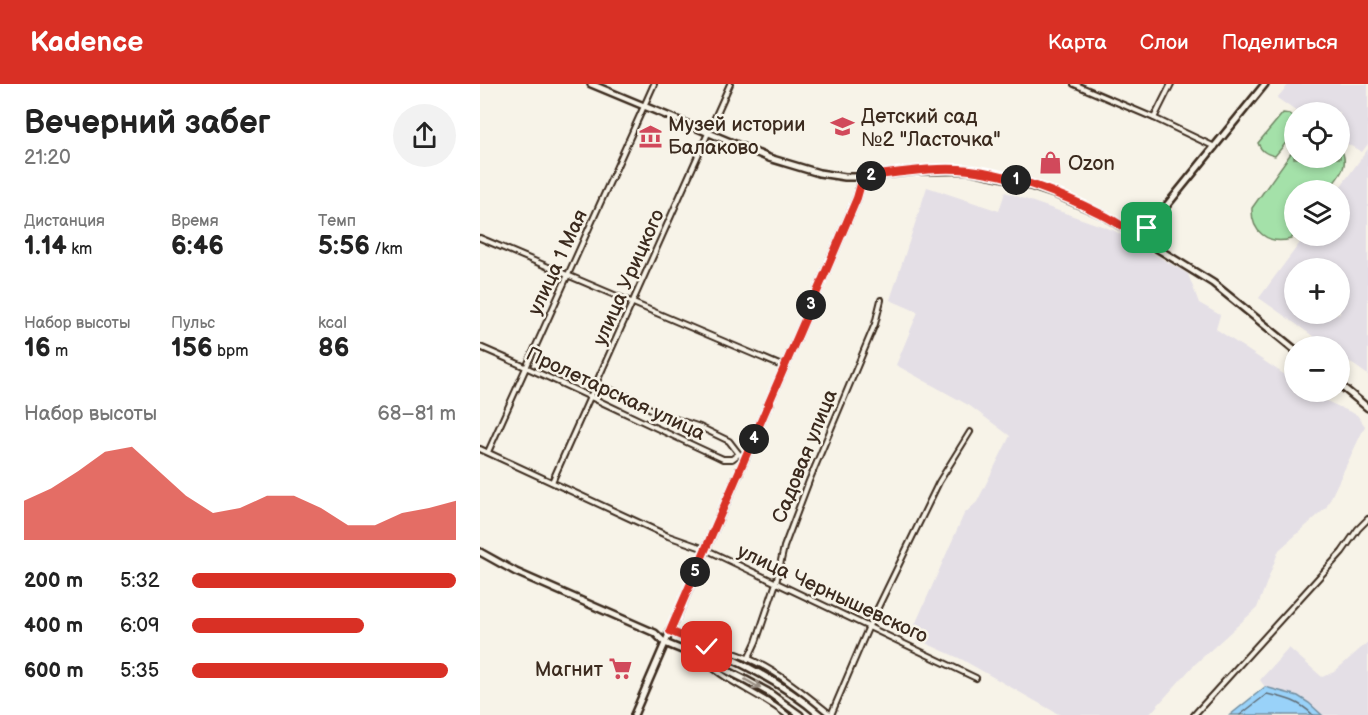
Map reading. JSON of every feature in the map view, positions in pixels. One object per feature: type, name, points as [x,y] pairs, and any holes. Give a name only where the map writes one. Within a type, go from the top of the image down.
[{"type":"main road","points":[[591,84],[769,158],[801,169],[835,176],[863,177],[915,171],[968,170],[1025,183],[1082,204],[1213,283],[1284,341]]},
{"type":"main road","points":[[1137,236],[1155,220],[1265,84]]},
{"type":"main road","points":[[634,715],[857,198],[863,177]]},
{"type":"main road","points":[[1350,393],[1368,408]]},
{"type":"main road","points":[[480,552],[516,572],[655,633],[665,643],[702,658],[761,688],[800,715]]},
{"type":"main road","points":[[655,633],[670,631],[707,647],[765,676],[820,715]]},
{"type":"street","name":"улица 1 Мая","points":[[488,452],[654,84]]},
{"type":"street","name":"улица Урицкого","points":[[552,482],[730,84]]},
{"type":"street","points":[[1074,84],[1215,147]]},
{"type":"street","points":[[1154,118],[1171,84]]},
{"type":"street","points":[[480,238],[784,367]]},
{"type":"street","name":"Садовая улица","points":[[748,659],[776,583],[784,547],[808,481],[875,324],[881,300]]},
{"type":"street","name":"Пролетарская улица","points":[[480,347],[723,459],[732,459],[739,454]]},
{"type":"street","name":"Пролетарская улица","points":[[597,384],[633,399],[660,414],[700,427],[729,441],[739,454],[746,457]]},
{"type":"street","points":[[707,647],[730,652],[775,673],[800,689],[831,715],[869,626],[939,482],[970,432]]},
{"type":"street","name":"улица Чернышевского","points":[[480,449],[668,536],[705,549],[976,678]]},
{"type":"street","points":[[1194,715],[1342,552],[1368,519]]},
{"type":"street","points":[[702,658],[719,673],[788,715]]},
{"type":"shaded area","points":[[1289,84],[1368,84],[1368,144],[1362,152],[1350,145],[1350,102],[1284,103],[1277,98]]},
{"type":"shaded area","points":[[1368,149],[1368,375],[1350,362],[1350,336],[1313,336],[1296,324],[1350,324],[1350,258],[1289,258],[1298,246],[1350,246],[1350,180],[1345,180]]},
{"type":"shaded area","points":[[927,187],[999,211],[1005,192],[1113,230],[1188,274],[1199,303],[1220,315],[1216,329],[1284,374],[1284,402],[1329,402],[1357,415],[1365,426],[1326,508],[1279,550],[1257,608],[1193,666],[1149,715],[1060,715],[961,659],[910,636],[964,514],[977,502],[1010,436],[970,406],[896,365],[918,312],[890,300]]},
{"type":"shaded area","points":[[1284,264],[1284,316],[1259,298]]},
{"type":"shaded area","points":[[1368,642],[1368,715],[1322,715],[1298,696],[1265,687],[1260,680],[1289,648],[1322,677],[1334,672]]},
{"type":"green space","points":[[1284,113],[1284,145],[1275,156],[1264,152],[1258,143]]},
{"type":"green space","points":[[1284,163],[1284,168],[1343,168],[1336,180],[1284,180],[1284,240],[1275,240],[1262,235],[1254,224],[1252,208]]},
{"type":"water","points":[[1265,687],[1298,696],[1322,715],[1230,715]]},
{"type":"place","name":"Детский сад №2 \"Ласточка\"","points":[[843,127]]},
{"type":"place","name":"Музей истории Балаково","points":[[650,136]]},
{"type":"place","name":"Ozon","points":[[1050,163]]},
{"type":"place","name":"Магнит","points":[[621,669]]},
{"type":"route","points":[[707,647],[670,631],[823,278],[857,198],[863,177],[915,171],[968,170],[989,173],[1025,183],[1082,204],[1137,236],[1147,228]]}]
